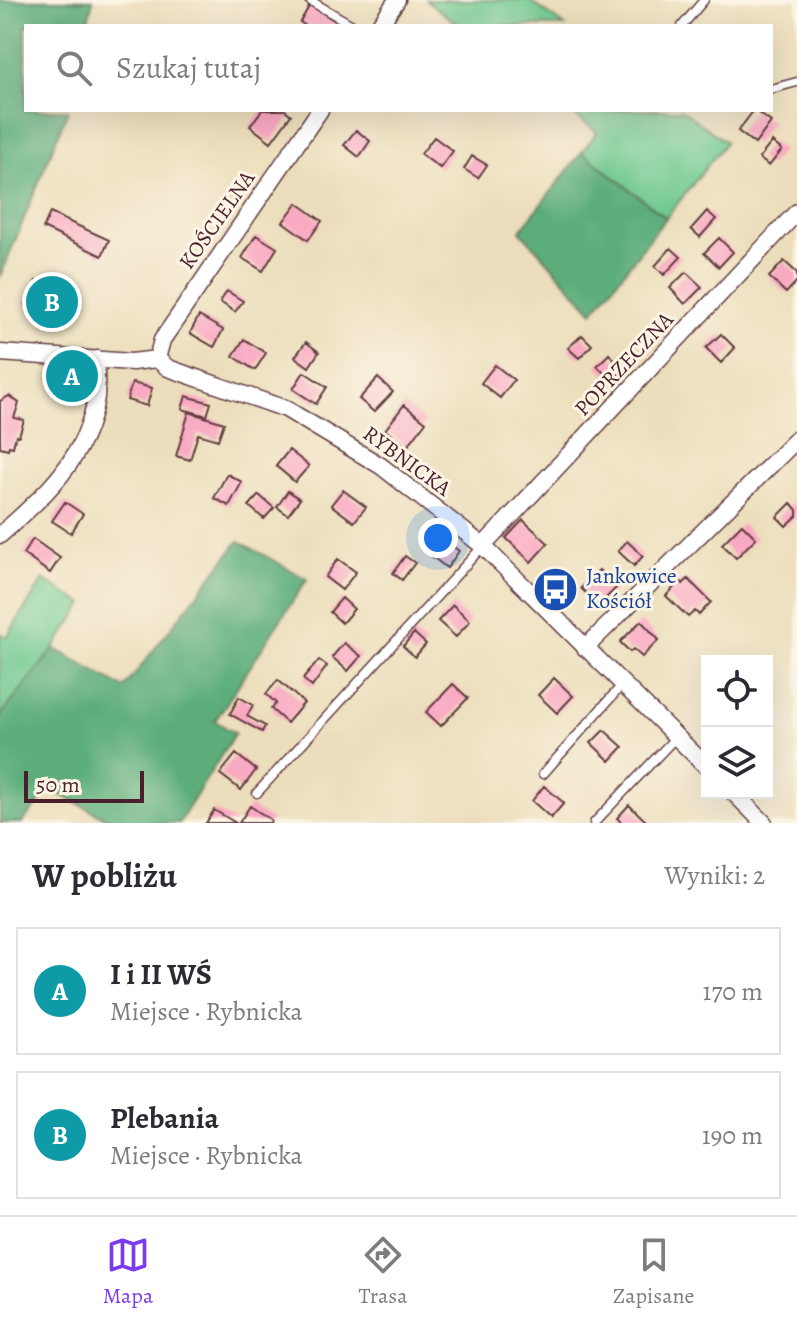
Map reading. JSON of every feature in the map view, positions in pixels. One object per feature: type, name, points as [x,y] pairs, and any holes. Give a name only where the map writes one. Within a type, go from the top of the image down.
[{"type":"street","points":[[380,24],[397,0]]},
{"type":"street","name":"KOŚCIELNA","points":[[157,359],[162,340],[319,112]]},
{"type":"street","name":"POPRZECZNA","points":[[483,546],[797,212]]},
{"type":"street","name":"RYBNICKA","points":[[0,353],[132,362],[157,359],[173,369],[286,409],[331,434],[381,466],[483,546],[701,761]]},
{"type":"street","points":[[0,535],[39,501],[66,471],[75,455],[96,397],[97,359]]},
{"type":"street","points":[[585,648],[797,439]]},
{"type":"street","points":[[740,799],[764,823]]},
{"type":"lane","points":[[309,0],[351,24]]},
{"type":"lane","points":[[684,24],[704,0]]},
{"type":"lane","points":[[773,88],[797,82]]},
{"type":"lane","points":[[257,793],[483,546]]},
{"type":"lane","points":[[543,774],[623,684]]},
{"type":"lane","points":[[594,823],[676,736]]},
{"type":"green space","points":[[0,0],[93,0],[87,24],[24,24],[24,112],[67,112],[0,278]]},
{"type":"green space","points":[[426,0],[529,0],[562,24],[457,24]]},
{"type":"green space","points":[[571,112],[685,112],[726,142],[666,218],[582,152],[597,132]]},
{"type":"green space","points":[[582,152],[666,218],[593,312],[520,231]]},
{"type":"green space","points":[[239,541],[307,579],[215,721],[235,733],[179,823],[115,823],[50,789],[22,823],[0,823],[0,717],[54,648],[124,688]]},
{"type":"green space","points":[[43,580],[84,604],[0,717],[0,633],[7,637]]},
{"type":"building","points":[[310,5],[340,24],[303,24],[300,22]]},
{"type":"building","points":[[260,112],[287,112],[291,115],[271,142],[250,126]]},
{"type":"building","points":[[752,112],[771,122],[755,144],[738,131]]},
{"type":"building","points":[[356,130],[370,141],[359,157],[344,145]]},
{"type":"building","points":[[434,137],[453,151],[440,168],[421,154]]},
{"type":"building","points":[[772,142],[782,150],[769,166],[759,158]]},
{"type":"building","points":[[472,156],[487,165],[478,178],[464,169]]},
{"type":"building","points":[[297,203],[322,221],[308,240],[283,222]]},
{"type":"building","points":[[707,211],[716,219],[700,237],[691,229]]},
{"type":"building","points":[[50,213],[109,240],[102,256],[43,228]]},
{"type":"building","points":[[256,235],[277,248],[263,271],[242,258]]},
{"type":"building","points":[[719,238],[733,252],[719,267],[704,253]]},
{"type":"building","points":[[671,248],[681,257],[664,275],[655,266]]},
{"type":"building","points":[[784,261],[797,273],[797,281],[786,293],[769,277]]},
{"type":"building","points":[[686,272],[702,287],[685,304],[670,288]]},
{"type":"building","points":[[36,281],[50,288],[52,284],[63,289],[62,293],[78,301],[68,323],[26,304]]},
{"type":"building","points":[[227,291],[243,301],[235,312],[220,302]]},
{"type":"building","points":[[199,316],[223,330],[214,347],[190,333]]},
{"type":"building","points":[[721,334],[735,348],[721,363],[706,348]]},
{"type":"building","points":[[582,335],[592,345],[579,358],[568,348]]},
{"type":"building","points":[[244,339],[266,353],[255,370],[233,356]]},
{"type":"building","points":[[306,342],[319,352],[309,367],[295,357]]},
{"type":"building","points":[[609,354],[625,369],[612,381],[597,366]]},
{"type":"building","points":[[495,365],[514,380],[500,398],[481,383]]},
{"type":"building","points":[[304,372],[327,387],[316,404],[293,389]]},
{"type":"building","points":[[378,378],[393,392],[374,412],[359,399]]},
{"type":"building","points":[[132,383],[152,388],[147,406],[127,400]]},
{"type":"building","points":[[9,396],[19,403],[14,418],[24,420],[13,447],[9,446],[8,449],[0,447],[0,401]]},
{"type":"building","points":[[186,396],[211,403],[207,416],[182,409]]},
{"type":"building","points":[[404,405],[426,422],[407,447],[385,430]]},
{"type":"building","points":[[189,412],[224,423],[218,440],[198,434],[190,460],[176,456]]},
{"type":"building","points":[[289,450],[309,466],[295,482],[276,466]]},
{"type":"building","points":[[227,474],[242,482],[229,506],[214,498]]},
{"type":"building","points":[[343,490],[366,507],[354,522],[331,505]]},
{"type":"building","points":[[288,491],[300,499],[288,515],[277,507]]},
{"type":"building","points":[[259,495],[274,508],[264,519],[249,506]]},
{"type":"building","points":[[65,502],[83,514],[71,533],[52,521]]},
{"type":"building","points":[[791,503],[797,510],[797,516],[786,526],[777,517]]},
{"type":"building","points":[[523,520],[548,543],[531,562],[506,538]]},
{"type":"building","points":[[742,524],[756,538],[736,558],[722,544]]},
{"type":"building","points":[[434,533],[459,551],[447,568],[422,549]]},
{"type":"building","points":[[33,539],[60,558],[50,573],[23,554]]},
{"type":"building","points":[[627,541],[643,556],[634,566],[618,551]]},
{"type":"building","points":[[405,556],[415,563],[402,580],[393,573]]},
{"type":"building","points":[[338,559],[356,572],[342,590],[325,577]]},
{"type":"building","points":[[599,570],[616,588],[598,606],[581,588]]},
{"type":"building","points":[[688,579],[711,602],[699,615],[695,611],[688,617],[666,596],[680,581],[683,584]]},
{"type":"building","points":[[342,598],[354,609],[342,623],[330,612]]},
{"type":"building","points":[[453,605],[470,621],[456,637],[438,621]]},
{"type":"building","points":[[641,621],[659,640],[642,657],[633,649],[630,652],[620,642]]},
{"type":"building","points":[[414,633],[426,644],[415,657],[403,646]]},
{"type":"building","points":[[344,643],[361,656],[348,671],[332,657]]},
{"type":"building","points":[[319,660],[327,666],[312,687],[303,679]]},
{"type":"building","points":[[554,678],[573,696],[557,713],[538,695]]},
{"type":"building","points":[[278,680],[304,703],[287,723],[271,709],[276,703],[266,694]]},
{"type":"building","points":[[453,684],[468,698],[441,726],[426,712]]},
{"type":"building","points":[[239,697],[253,705],[247,716],[265,726],[262,732],[230,714]]},
{"type":"building","points":[[604,730],[623,747],[610,761],[591,743]]},
{"type":"building","points":[[236,754],[256,770],[241,790],[220,774]]},
{"type":"building","points":[[544,786],[564,803],[551,818],[532,801]]},
{"type":"building","points":[[629,805],[648,823],[622,823],[617,818]]},
{"type":"building","points":[[250,806],[271,820],[270,823],[239,823]]},
{"type":"building","points":[[214,810],[236,823],[206,823]]},
{"type":"place","name":"Plebania","points":[[52,302]]},
{"type":"place","name":"I i II WŚ","points":[[72,376]]},
{"type":"place","name":"Jankowice Kościół","points":[[555,589]]}]
